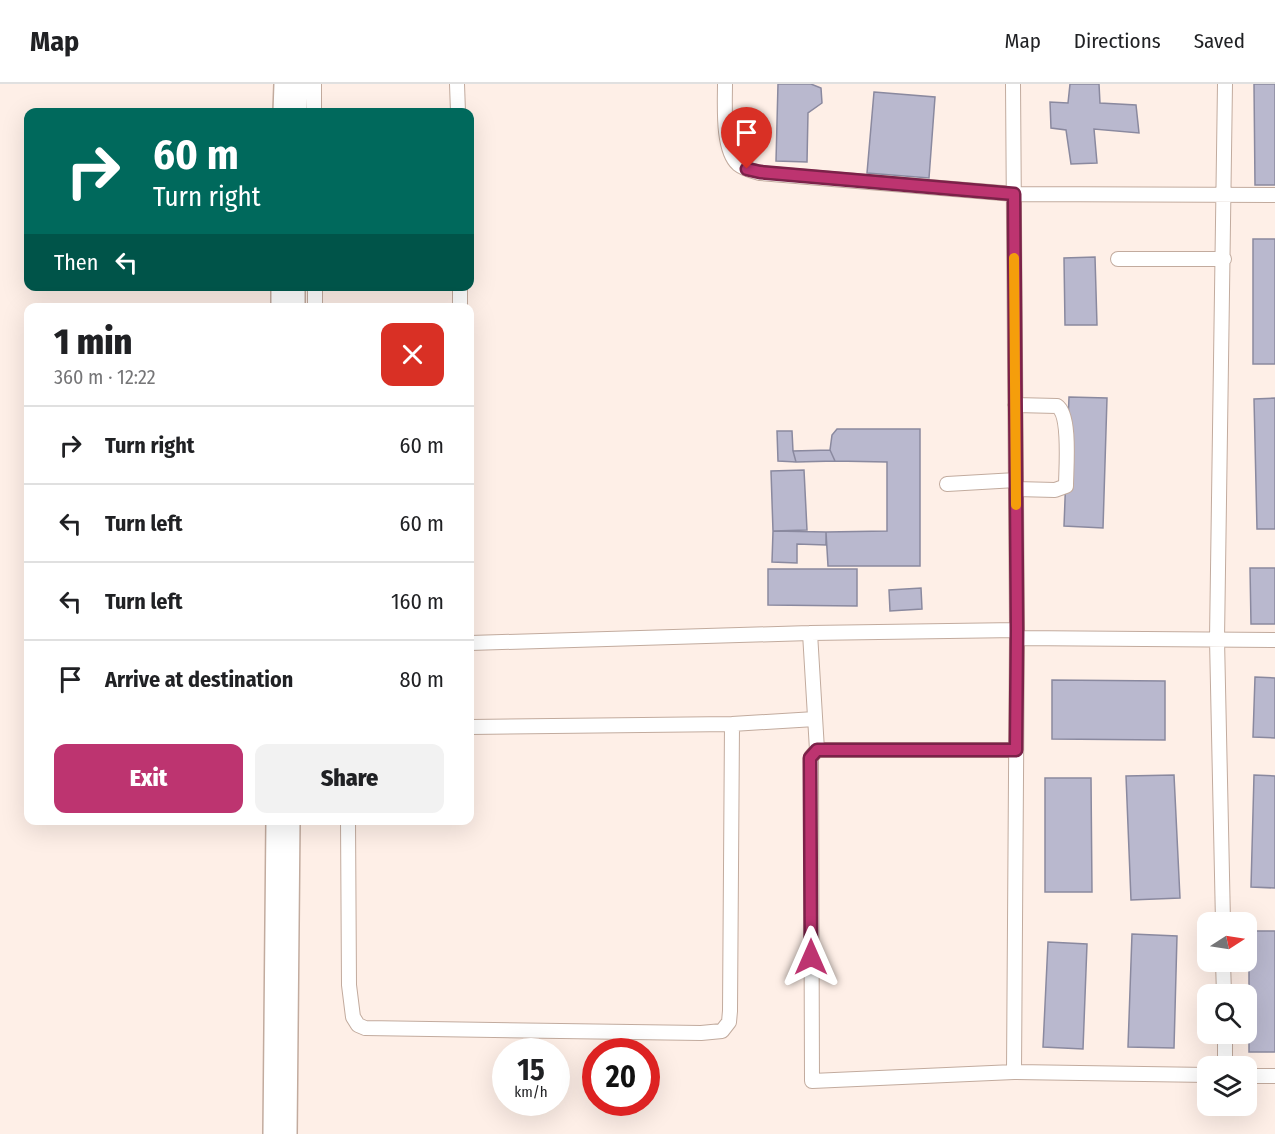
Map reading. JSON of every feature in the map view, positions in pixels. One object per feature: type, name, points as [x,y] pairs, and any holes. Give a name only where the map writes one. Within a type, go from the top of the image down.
[{"type":"main road","points":[[290,108],[291,84]]},
{"type":"main road","points":[[280,1134],[283,825]]},
{"type":"lane","points":[[314,84],[314,108]]},
{"type":"lane","points":[[457,84],[458,108]]},
{"type":"lane","points":[[725,84],[726,128],[730,150],[734,160],[740,166],[760,172],[1014,194],[1275,195]]},
{"type":"lane","points":[[1013,84],[1017,634],[1014,1072]]},
{"type":"lane","points":[[1223,912],[1217,639],[1225,84]]},
{"type":"lane","points":[[1118,259],[1224,259]]},
{"type":"lane","points":[[947,484],[1016,484],[1055,490],[1066,486],[1066,420],[1063,411],[1057,406],[1015,405]]},
{"type":"lane","points":[[474,643],[810,633],[1017,634],[1275,640]]},
{"type":"lane","points":[[810,633],[817,750],[810,758],[812,1081],[1014,1072],[1197,1075]]},
{"type":"lane","points":[[474,727],[732,724],[815,719]]},
{"type":"lane","points":[[348,825],[349,985],[353,1017],[358,1025],[365,1028],[484,1030],[700,1033],[722,1031],[729,1022],[730,1011],[732,724]]},
{"type":"lane","points":[[817,750],[1016,750]]},
{"type":"lane","points":[[1257,1076],[1275,1076]]},
{"type":"building","points":[[778,84],[811,84],[821,88],[822,103],[808,113],[807,162],[776,161]]},
{"type":"building","points":[[1070,84],[1099,84],[1100,103],[1136,105],[1139,133],[1094,129],[1097,163],[1071,164],[1066,130],[1051,128],[1050,102],[1068,103]]},
{"type":"building","points":[[1254,84],[1275,84],[1275,185],[1255,185]]},
{"type":"building","points":[[874,92],[935,97],[929,178],[867,173]]},
{"type":"building","points":[[1253,239],[1275,239],[1275,364],[1253,364]]},
{"type":"building","points":[[1095,257],[1097,325],[1065,325],[1064,258]]},
{"type":"building","points":[[1069,397],[1107,398],[1103,528],[1064,526]]},
{"type":"building","points":[[1275,398],[1275,529],[1257,529],[1254,399]]},
{"type":"building","points":[[837,429],[920,429],[920,566],[828,566],[826,532],[887,531],[887,462],[835,461],[830,450],[832,435]]},
{"type":"building","points":[[777,431],[792,431],[796,462],[778,461]]},
{"type":"building","points":[[830,450],[835,461],[796,462],[793,451]]},
{"type":"building","points":[[804,470],[807,530],[773,531],[771,471]]},
{"type":"building","points":[[773,531],[826,532],[826,545],[797,544],[797,563],[772,562]]},
{"type":"building","points":[[1250,568],[1275,568],[1275,624],[1251,624]]},
{"type":"building","points":[[768,569],[857,569],[857,606],[768,605]]},
{"type":"building","points":[[921,588],[922,609],[890,611],[889,590]]},
{"type":"building","points":[[1255,677],[1275,678],[1275,738],[1253,737]]},
{"type":"building","points":[[1052,680],[1165,681],[1165,740],[1052,739]]},
{"type":"building","points":[[1174,775],[1180,898],[1131,900],[1126,776]]},
{"type":"building","points":[[1254,775],[1275,776],[1275,888],[1251,887]]},
{"type":"building","points":[[1045,778],[1091,778],[1092,892],[1045,892]]},
{"type":"building","points":[[1257,931],[1275,931],[1275,1052],[1249,1052],[1249,1044],[1257,1044],[1257,984],[1249,984],[1249,972],[1257,972]]},
{"type":"building","points":[[1132,934],[1177,936],[1174,1048],[1128,1047]]},
{"type":"building","points":[[1048,942],[1087,944],[1083,1049],[1043,1047]]},
{"type":"slow traffic","points":[[1014,258],[1016,505]]},
{"type":"route","points":[[747,169],[1014,194],[1016,750],[817,750],[813,752],[810,758],[811,957]]}]
